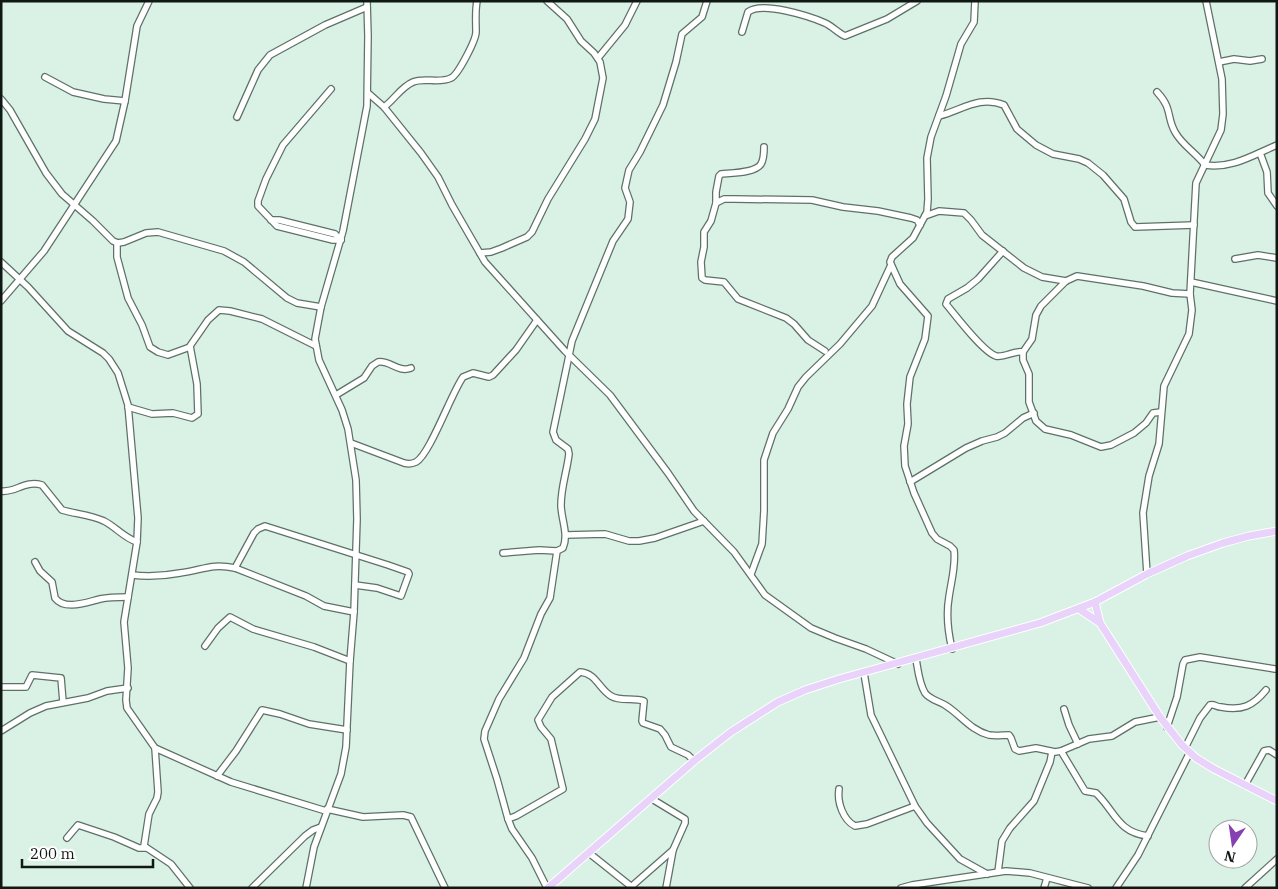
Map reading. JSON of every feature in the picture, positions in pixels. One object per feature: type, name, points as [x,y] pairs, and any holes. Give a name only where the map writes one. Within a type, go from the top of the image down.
[{"type":"main road","points":[[547,888],[694,761],[732,732],[778,702],[804,690],[1040,624],[1095,602],[1148,574],[1215,545],[1277,531]]},
{"type":"main road","points":[[1095,602],[1100,623],[1160,717],[1188,750],[1214,769],[1277,801]]},
{"type":"main road","points":[[1079,609],[1100,623]]},
{"type":"street","points":[[1,302],[3,295],[20,279],[44,251],[116,141],[125,101],[137,26],[149,1]]},
{"type":"street","points":[[384,107],[407,85],[414,81],[445,80],[456,73],[475,36],[477,1]]},
{"type":"street","points":[[480,253],[502,248],[519,241],[532,232],[552,191],[592,125],[603,78],[600,62],[581,40],[567,19],[547,1]]},
{"type":"street","points":[[598,58],[625,25],[637,1]]},
{"type":"street","points":[[503,553],[539,550],[557,551],[563,548],[566,542],[561,505],[562,488],[569,454],[568,449],[556,440],[553,432],[572,341],[613,241],[628,220],[630,202],[626,188],[629,170],[663,105],[682,34],[702,17],[707,1]]},
{"type":"street","points":[[742,32],[748,12],[757,7],[767,7],[814,19],[832,26],[845,36],[887,19],[917,1]]},
{"type":"street","points":[[952,648],[948,623],[948,600],[954,564],[954,550],[937,540],[932,533],[905,466],[904,446],[908,424],[907,404],[910,376],[925,339],[928,316],[900,284],[890,262],[892,256],[913,238],[925,216],[928,199],[927,158],[931,137],[960,44],[974,22],[975,1]]},
{"type":"street","points":[[1148,574],[1143,513],[1149,476],[1159,444],[1164,386],[1189,334],[1192,310],[1190,294],[1196,183],[1221,130],[1223,114],[1222,79],[1206,1]]},
{"type":"street","points":[[237,117],[258,70],[270,55],[367,4],[368,93],[350,200],[341,240],[316,327],[316,346],[319,360],[344,416],[351,443],[356,480],[354,612],[346,747],[341,774],[314,847],[306,888]]},
{"type":"street","points":[[1219,62],[1234,59],[1250,61],[1262,59]]},
{"type":"street","points":[[45,77],[73,92],[125,101]]},
{"type":"street","points":[[331,89],[284,145],[272,166],[258,201],[258,206],[271,220],[279,220],[335,234],[341,240]]},
{"type":"street","points":[[1157,92],[1168,106],[1175,133],[1205,165],[1238,163],[1277,146]]},
{"type":"street","points":[[368,93],[384,107],[422,153],[438,177],[485,262],[537,320],[610,395],[668,473],[694,512],[734,552],[765,595],[811,628],[866,648],[898,664]]},
{"type":"street","points":[[1,99],[10,110],[46,173],[62,194],[113,241],[117,243],[135,239],[146,233],[158,232],[224,251],[252,268],[287,298],[297,303],[321,306]]},
{"type":"street","points":[[939,116],[979,101],[989,101],[1004,105],[1017,129],[1036,145],[1052,154],[1078,158],[1103,174],[1124,199],[1131,222],[1135,227],[1194,225]]},
{"type":"street","points":[[764,147],[762,161],[758,167],[742,173],[722,174],[719,176],[716,203],[711,221],[704,232],[701,262],[702,278],[724,282],[738,300],[786,318],[808,340],[825,351]]},
{"type":"street","points":[[1260,153],[1267,172],[1268,193],[1277,206]]},
{"type":"street","points":[[716,203],[720,200],[729,199],[812,200],[911,218],[920,224]]},
{"type":"street","points":[[925,216],[939,211],[964,213],[972,220],[982,234],[1031,272],[1042,277],[1066,281]]},
{"type":"street","points":[[117,243],[118,257],[128,298],[150,346],[158,352],[168,355],[190,348]]},
{"type":"street","points":[[1003,251],[978,279],[948,299],[946,304],[979,344],[993,355],[1000,356],[1015,351],[1023,352]]},
{"type":"street","points":[[1235,259],[1258,255],[1277,258]]},
{"type":"street","points":[[1,262],[20,279],[68,331],[103,353],[118,372],[128,407],[138,518],[137,542],[124,622],[128,668],[126,705],[155,748],[249,789],[327,810],[363,816],[403,815],[411,817],[445,888]]},
{"type":"street","points":[[751,574],[762,544],[764,460],[773,433],[788,409],[798,387],[840,344],[872,306],[891,266]]},
{"type":"street","points":[[1161,412],[1153,413],[1146,423],[1134,433],[1111,445],[1101,447],[1071,435],[1045,429],[1038,424],[1028,397],[1029,374],[1023,360],[1023,352],[1032,339],[1036,315],[1041,306],[1066,281],[1077,276],[1143,286],[1172,293],[1190,294]]},
{"type":"street","points":[[1191,282],[1277,301]]},
{"type":"street","points":[[128,407],[152,414],[168,412],[192,418],[196,416],[199,412],[198,393],[190,348],[192,341],[208,320],[216,312],[222,310],[262,319],[316,346]]},
{"type":"street","points":[[351,443],[404,463],[416,462],[434,434],[462,376],[473,373],[484,377],[493,375],[516,350],[537,320]]},
{"type":"street","points":[[336,395],[364,378],[372,366],[378,362],[384,361],[400,369],[411,368]]},
{"type":"street","points":[[910,482],[966,448],[1005,433],[1023,418],[1034,413]]},
{"type":"street","points":[[1,491],[6,492],[22,485],[42,485],[62,510],[104,521],[129,539],[137,542]]},
{"type":"street","points":[[566,535],[605,534],[629,541],[640,541],[655,538],[704,521]]},
{"type":"street","points":[[235,568],[254,533],[263,526],[388,565],[409,574],[401,596],[377,588],[355,585]]},
{"type":"street","points":[[547,888],[532,858],[512,829],[484,739],[485,731],[503,692],[524,658],[541,614],[550,598],[557,551]]},
{"type":"street","points":[[35,562],[40,571],[52,582],[55,598],[61,604],[71,605],[100,599],[128,597]]},
{"type":"street","points":[[132,576],[160,576],[183,573],[208,566],[235,568],[306,596],[324,606],[354,612]]},
{"type":"street","points":[[205,646],[218,628],[230,618],[253,629],[314,647],[350,662]]},
{"type":"street","points":[[1167,727],[1176,704],[1185,660],[1200,657],[1275,669]]},
{"type":"street","points":[[916,659],[920,681],[928,697],[947,706],[966,723],[982,732],[991,736],[1009,735],[1016,751],[1036,748],[1052,752],[1061,751],[1094,738],[1112,736],[1135,722],[1160,717]]},
{"type":"street","points":[[508,819],[563,789],[551,739],[538,720],[552,697],[580,672],[590,674],[613,697],[644,700],[643,723],[660,729],[671,747],[688,755],[694,761]]},
{"type":"street","points":[[864,673],[870,714],[915,806],[960,859],[987,874]]},
{"type":"street","points":[[1,687],[26,687],[32,675],[61,678],[63,702]]},
{"type":"street","points":[[1,731],[30,713],[63,702],[128,688]]},
{"type":"street","points":[[1116,888],[1129,870],[1148,836],[1188,750],[1196,724],[1210,705],[1232,708],[1249,706],[1266,690]]},
{"type":"street","points":[[1064,708],[1069,725],[1078,744]]},
{"type":"street","points":[[217,776],[236,751],[262,710],[309,724],[347,730]]},
{"type":"street","points":[[146,848],[144,843],[148,821],[158,792],[155,748]]},
{"type":"street","points":[[1245,785],[1264,751],[1269,750],[1277,755]]},
{"type":"street","points":[[1061,751],[1085,791],[1096,793],[1116,820],[1128,830],[1138,835],[1148,836]]},
{"type":"street","points":[[998,872],[1002,841],[1010,828],[1034,801],[1050,762],[1052,752]]},
{"type":"street","points":[[839,790],[838,799],[840,806],[848,820],[856,826],[874,822],[915,806]]},
{"type":"street","points":[[652,799],[685,819],[673,850],[666,888]]},
{"type":"street","points":[[67,838],[78,825],[140,848],[146,848],[171,864],[190,888]]},
{"type":"street","points":[[252,888],[306,836],[313,830],[321,827]]},
{"type":"street","points":[[589,853],[633,887],[673,850]]},
{"type":"street","points":[[1245,888],[1277,859]]},
{"type":"street","points":[[901,888],[998,872],[1019,872],[1088,888]]},
{"type":"street","points":[[1044,888],[1047,878]]}]
